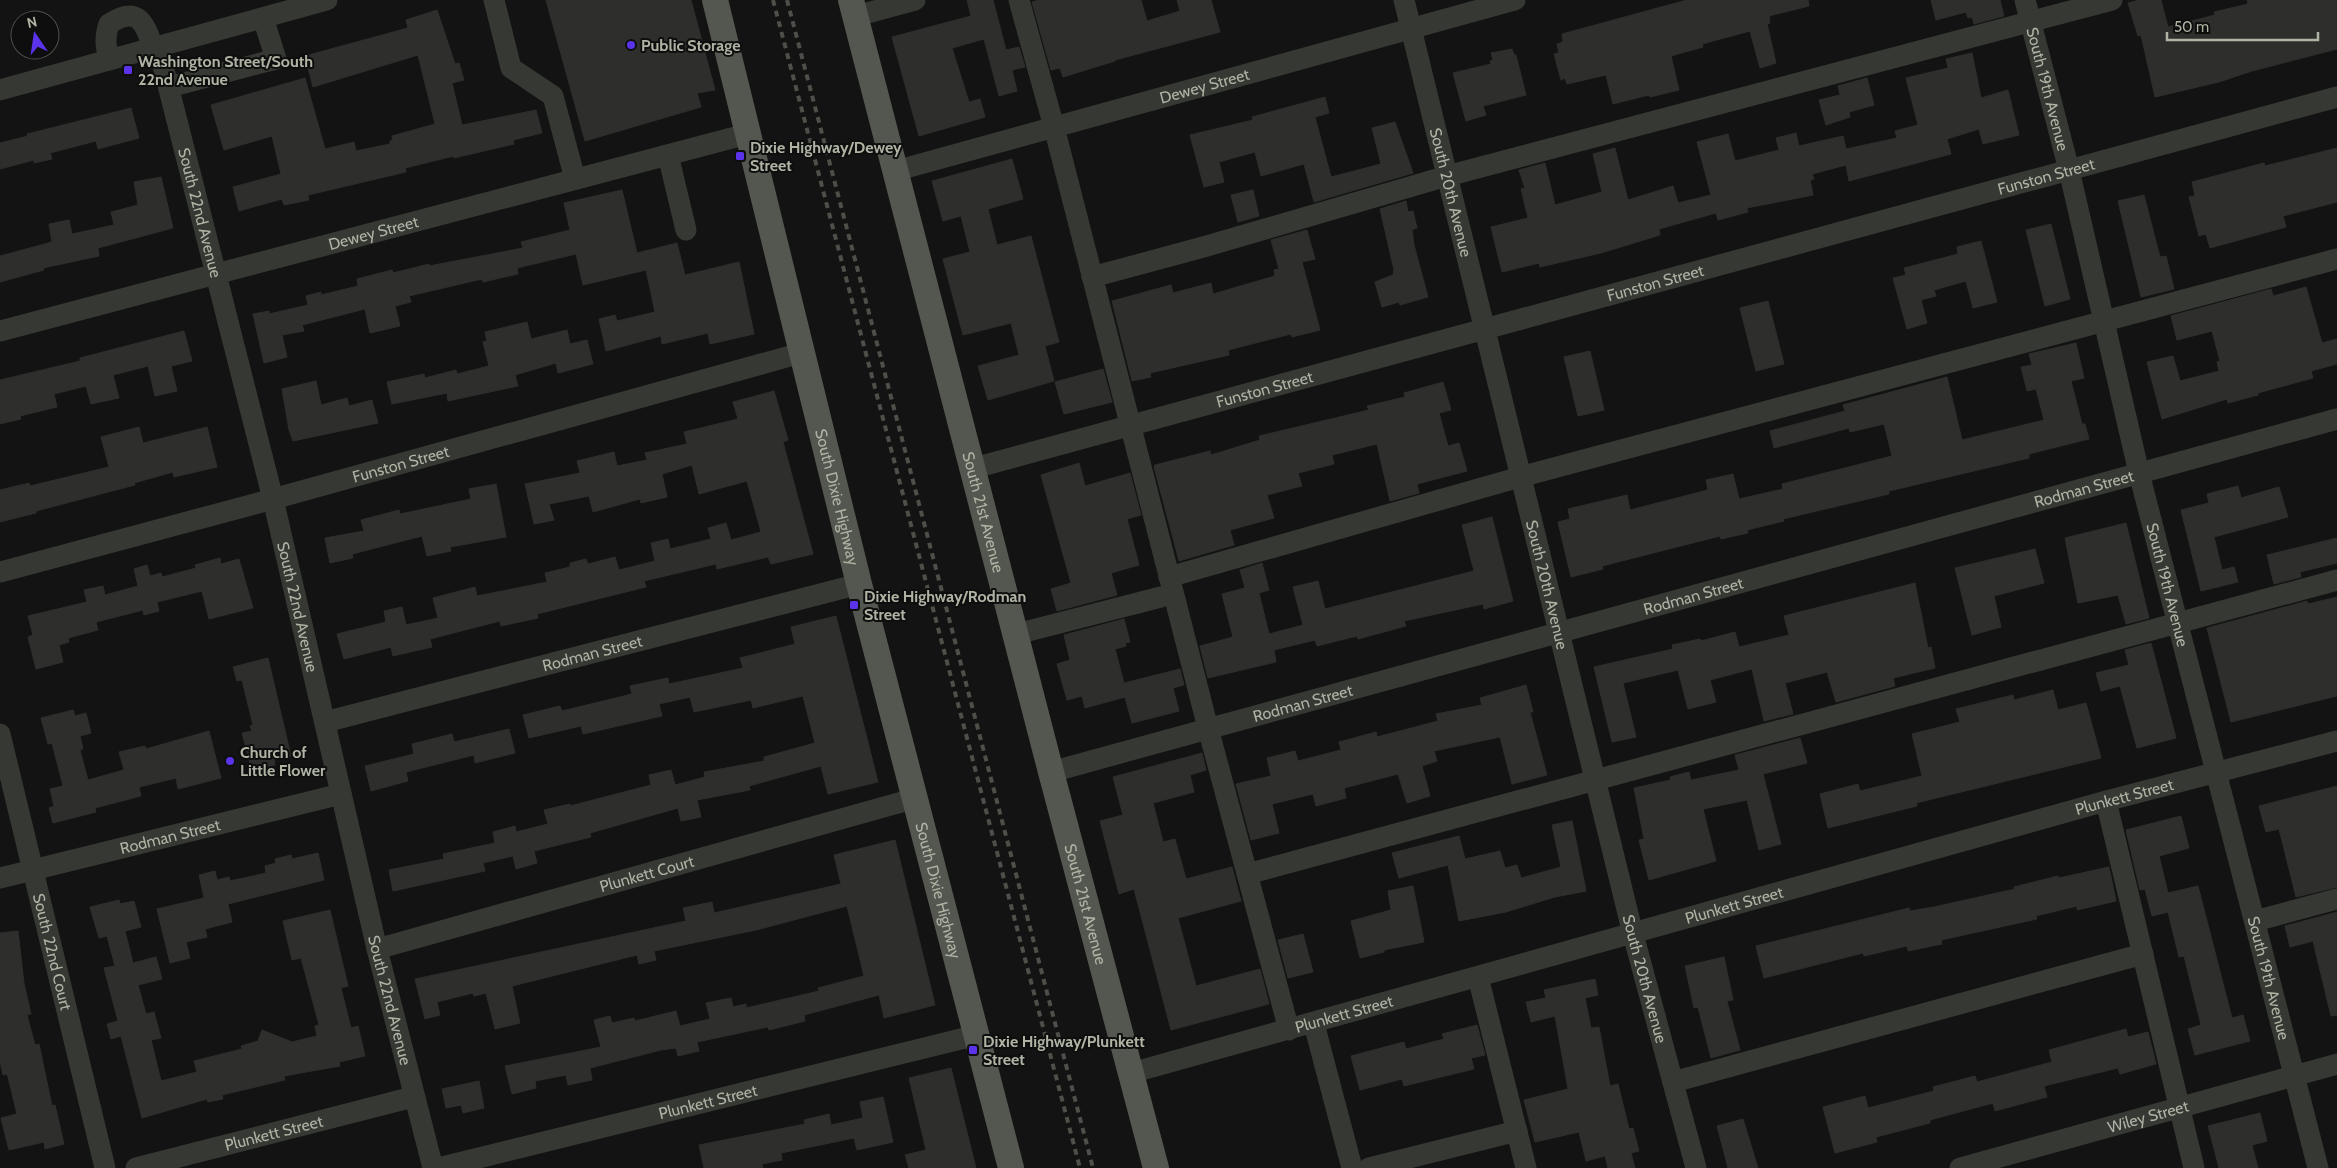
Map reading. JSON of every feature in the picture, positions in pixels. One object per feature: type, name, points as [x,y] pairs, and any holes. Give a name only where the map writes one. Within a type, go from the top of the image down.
[{"type":"main road","name":"South Dixie Highway","points":[[715,0],[859,584],[1011,1168]]},
{"type":"main road","name":"South 21st Avenue","points":[[854,8],[1051,772],[1156,1168]]},
{"type":"street","points":[[0,90],[327,0]]},
{"type":"street","points":[[494,0],[511,68],[553,96],[575,178]]},
{"type":"street","points":[[854,8],[915,0]]},
{"type":"street","points":[[1019,0],[1054,127],[1208,728],[1289,1030]]},
{"type":"street","name":"South 20th Avenue","points":[[1404,0],[1595,782],[1633,934],[1696,1168]]},
{"type":"street","name":"Dewey Street","points":[[895,171],[1515,0]]},
{"type":"street","name":"South 19th Avenue","points":[[2025,0],[2069,170],[2139,473],[2318,1168]]},
{"type":"street","points":[[1092,277],[1207,246],[1446,176],[2112,0]]},
{"type":"street","name":"South 22nd Avenue","points":[[109,60],[105,44],[105,34],[109,24],[128,16],[137,17],[142,22],[156,47],[169,87],[273,499],[377,949],[433,1168]]},
{"type":"street","points":[[169,87],[276,59],[263,18]]},
{"type":"street","name":"Funston Street","points":[[974,468],[2337,97]]},
{"type":"street","name":"Dewey Street","points":[[0,331],[747,134]]},
{"type":"street","points":[[668,155],[686,230]]},
{"type":"street","points":[[1169,577],[1520,477],[2337,259]]},
{"type":"street","name":"Funston Street","points":[[0,572],[273,499],[801,353]]},
{"type":"street","name":"Rodman Street","points":[[1051,772],[2337,419]]},
{"type":"street","points":[[1247,874],[1595,782],[2337,580]]},
{"type":"street","name":"Rodman Street","points":[[325,722],[859,584]]},
{"type":"street","points":[[1016,634],[1161,597]]},
{"type":"street","name":"South 22nd Court","points":[[0,734],[105,1168]]},
{"type":"street","name":"Plunkett Street","points":[[1131,1073],[1314,1024],[2106,801],[2216,774],[2337,741]]},
{"type":"street","name":"Rodman Street","points":[[0,878],[341,794]]},
{"type":"street","name":"Plunkett Court","points":[[377,949],[916,798]]},
{"type":"street","points":[[2106,801],[2194,1168]]},
{"type":"street","points":[[2255,921],[2337,899]]},
{"type":"street","points":[[1673,1082],[2143,954]]},
{"type":"street","points":[[1478,977],[1526,1168]]},
{"type":"street","points":[[1314,1024],[1352,1168]]},
{"type":"street","name":"Plunkett Street","points":[[438,1168],[977,1035]]},
{"type":"street","name":"Wiley Street","points":[[1960,1168],[2337,1064]]},
{"type":"street","name":"Plunkett Street","points":[[136,1168],[414,1097]]},
{"type":"street","points":[[1369,1168],[1517,1131]]},
{"type":"building","name":"Public Storage","points":[[546,0],[691,0],[715,90],[697,93],[701,107],[585,141]]},
{"type":"building","points":[[967,0],[993,0],[1006,50],[1019,47],[1025,67],[1012,70],[1017,91],[999,96],[984,39],[952,48],[969,102],[980,99],[985,117],[919,136],[892,37],[971,16]]},
{"type":"building","points":[[1039,0],[1141,0],[1147,21],[1180,11],[1177,0],[1211,0],[1220,32],[1115,60],[1063,77],[1060,68],[1051,70],[1032,2]]},
{"type":"building","points":[[1687,0],[1808,0],[1809,6],[1769,16],[1770,23],[1767,24],[1776,63],[1760,68],[1750,31],[1702,44],[1703,47],[1671,56],[1679,90],[1613,104],[1606,75],[1567,84],[1565,78],[1561,80],[1554,54],[1559,53],[1557,44],[1563,42],[1562,34]]},
{"type":"building","points":[[1931,0],[2000,0],[2004,16],[1974,24],[1972,17],[1968,18],[1966,12],[1936,20]]},
{"type":"building","points":[[2139,0],[2161,0],[2168,27],[2215,15],[2214,12],[2248,4],[2247,0],[2337,0],[2337,49],[2252,71],[2219,82],[2155,97],[2141,35],[2138,36],[2128,3]]},
{"type":"building","points":[[437,10],[455,64],[459,63],[464,80],[452,83],[462,125],[536,110],[542,133],[513,140],[514,144],[405,168],[406,172],[308,195],[309,200],[284,205],[282,199],[239,211],[233,187],[281,174],[272,136],[224,150],[211,105],[305,78],[325,149],[354,142],[356,151],[390,144],[390,141],[393,140],[392,136],[435,124],[418,55],[313,87],[305,56],[408,28],[406,20]]},
{"type":"building","points":[[1512,49],[1514,55],[1516,55],[1526,95],[1483,106],[1486,115],[1466,121],[1453,73],[1491,64],[1490,61],[1493,60],[1491,53]]},
{"type":"building","points":[[1972,53],[1981,98],[2008,90],[2019,135],[1983,144],[1979,129],[1947,139],[1951,154],[1849,181],[1846,165],[1812,174],[1814,179],[1810,180],[1813,195],[1747,208],[1748,212],[1718,220],[1716,213],[1659,229],[1660,235],[1601,253],[1540,267],[1539,263],[1502,272],[1491,227],[1528,218],[1521,189],[1525,188],[1519,170],[1545,163],[1555,205],[1602,192],[1593,154],[1615,148],[1628,200],[1673,186],[1678,203],[1711,195],[1697,142],[1728,134],[1735,161],[1779,150],[1776,138],[1796,133],[1799,146],[1843,136],[1846,149],[1897,138],[1895,131],[1918,125],[1906,78],[1948,68],[1946,59]]},
{"type":"building","points":[[1867,78],[1874,105],[1849,112],[1850,117],[1826,125],[1819,100],[1840,95],[1838,86]]},
{"type":"building","points":[[1325,97],[1329,113],[1315,117],[1331,177],[1381,164],[1372,128],[1395,122],[1413,173],[1314,202],[1304,164],[1261,176],[1255,152],[1219,162],[1224,182],[1204,187],[1190,135],[1253,120],[1252,117]]},
{"type":"building","points":[[131,108],[139,138],[98,149],[96,141],[50,153],[52,159],[34,163],[34,160],[0,169],[0,143],[28,136],[27,134]]},
{"type":"building","points":[[2337,148],[2337,202],[2283,216],[2286,227],[2210,248],[2206,234],[2199,236],[2189,197],[2195,196],[2192,182],[2264,163],[2265,166]]},
{"type":"building","points":[[1012,159],[1023,199],[988,209],[997,245],[1031,236],[1059,342],[1045,346],[1054,381],[988,400],[978,366],[1019,355],[1011,323],[963,335],[943,259],[970,252],[961,216],[943,221],[932,181]]},
{"type":"building","points":[[161,177],[173,228],[98,248],[99,256],[43,268],[44,270],[0,282],[0,256],[52,242],[49,224],[69,220],[72,234],[114,225],[111,212],[138,205],[134,182]]},
{"type":"building","points":[[622,190],[637,253],[677,243],[685,275],[739,262],[754,334],[710,344],[708,333],[662,344],[661,336],[606,351],[599,319],[615,315],[617,321],[655,312],[646,270],[583,285],[576,254],[517,268],[518,274],[483,282],[482,279],[409,296],[411,302],[395,306],[400,326],[370,333],[365,309],[302,325],[304,331],[282,335],[287,357],[264,363],[253,314],[269,311],[269,314],[308,305],[306,296],[321,292],[321,295],[358,286],[357,279],[392,270],[393,273],[429,264],[429,266],[523,248],[521,242],[570,230],[564,203]]},
{"type":"building","points":[[1253,190],[1259,216],[1238,222],[1231,195]]},
{"type":"building","points":[[2144,195],[2160,257],[2166,256],[2174,289],[2141,297],[2118,201]]},
{"type":"building","points":[[1406,201],[1408,212],[1413,211],[1417,228],[1412,230],[1414,245],[1428,297],[1400,305],[1399,302],[1382,307],[1375,282],[1393,275],[1394,270],[1380,209]]},
{"type":"building","points":[[2051,224],[2070,299],[2045,306],[2026,230]]},
{"type":"building","points":[[1307,230],[1315,259],[1302,262],[1320,330],[1292,337],[1291,334],[1228,350],[1229,355],[1150,373],[1151,377],[1132,381],[1112,301],[1171,285],[1173,293],[1211,283],[1213,294],[1275,276],[1274,270],[1279,269],[1271,240]]},
{"type":"building","points":[[1981,241],[1997,302],[1973,308],[1966,281],[1934,290],[1936,296],[1921,300],[1927,323],[1907,329],[1893,278],[1906,275],[1904,268],[1958,254],[1957,247]]},
{"type":"building","points":[[2306,287],[2322,343],[2337,339],[2337,364],[2311,371],[2313,378],[2228,403],[2227,399],[2162,419],[2147,362],[2173,356],[2180,381],[2219,371],[2217,362],[2220,361],[2212,331],[2177,340],[2171,316],[2271,289],[2273,296]]},
{"type":"building","points":[[1768,301],[1784,364],[1756,371],[1740,308]]},
{"type":"building","points":[[527,322],[531,339],[567,330],[570,344],[587,340],[593,364],[558,373],[556,363],[515,375],[518,386],[448,401],[447,393],[392,404],[387,382],[424,374],[425,378],[456,370],[457,374],[489,366],[483,342],[487,341],[485,332]]},
{"type":"building","points":[[184,331],[192,361],[171,366],[177,391],[155,396],[148,366],[113,375],[119,398],[91,404],[86,386],[54,394],[57,407],[20,416],[21,419],[0,424],[0,380],[80,361],[80,358]]},
{"type":"building","points":[[2076,343],[2084,378],[2071,381],[2082,424],[2085,424],[2089,439],[2029,454],[2029,458],[1889,491],[1889,494],[1783,519],[1784,521],[1747,530],[1748,533],[1721,539],[1720,536],[1602,566],[1603,569],[1571,577],[1558,522],[1570,519],[1568,509],[1627,495],[1630,510],[1708,490],[1706,480],[1733,474],[1739,499],[1783,489],[1782,484],[1892,456],[1884,424],[1850,432],[1849,428],[1774,448],[1770,431],[1845,411],[1843,405],[1947,377],[1962,440],[2044,420],[2036,389],[2027,391],[2021,367],[2032,365],[2029,354]]},
{"type":"building","points":[[1590,351],[1604,410],[1578,416],[1564,357]]},
{"type":"building","points":[[1103,369],[1112,402],[1064,414],[1055,382]]},
{"type":"building","points":[[316,381],[321,405],[347,398],[349,406],[372,400],[378,423],[293,441],[289,430],[282,389]]},
{"type":"building","points":[[1443,382],[1451,410],[1439,413],[1448,446],[1459,443],[1467,471],[1417,484],[1419,493],[1390,501],[1377,444],[1332,455],[1334,464],[1298,473],[1302,486],[1267,495],[1274,518],[1230,530],[1234,545],[1179,561],[1155,465],[1210,451],[1211,455],[1260,440],[1259,436],[1369,410],[1367,406],[1405,397],[1404,393]]},
{"type":"building","points":[[774,391],[788,440],[783,442],[813,554],[771,564],[768,557],[717,569],[716,564],[644,581],[646,587],[537,614],[538,618],[501,626],[500,621],[430,639],[432,647],[393,656],[391,647],[344,659],[337,634],[386,622],[384,611],[402,607],[406,625],[438,618],[433,598],[475,587],[477,596],[547,582],[545,573],[570,567],[570,563],[586,559],[588,564],[615,557],[619,570],[655,561],[651,543],[668,539],[670,549],[711,539],[708,528],[726,523],[731,540],[761,532],[747,481],[699,494],[692,465],[662,474],[667,497],[641,503],[640,499],[593,512],[589,496],[549,504],[554,520],[534,524],[525,484],[580,473],[577,461],[614,452],[617,466],[647,460],[645,453],[687,444],[684,432],[738,419],[733,402]]},
{"type":"building","points":[[139,427],[143,443],[207,427],[217,467],[174,477],[173,472],[134,483],[135,485],[0,522],[0,490],[29,483],[30,486],[109,467],[101,437]]},
{"type":"building","points":[[1079,463],[1085,486],[1130,473],[1141,515],[1127,519],[1139,565],[1111,573],[1117,595],[1057,611],[1051,589],[1071,583],[1041,475]]},
{"type":"building","points":[[496,484],[506,537],[450,547],[451,551],[427,556],[422,536],[352,554],[353,558],[330,563],[325,538],[364,531],[361,520],[399,510],[400,514],[471,499],[469,489]]},
{"type":"building","points":[[2238,486],[2241,498],[2279,487],[2288,517],[2214,537],[2222,570],[2234,567],[2238,582],[2201,591],[2181,510],[2209,503],[2207,494]]},
{"type":"building","points":[[1492,517],[1513,601],[1484,609],[1483,604],[1404,621],[1406,626],[1358,639],[1357,636],[1317,646],[1315,640],[1274,650],[1276,662],[1208,678],[1200,646],[1233,637],[1222,594],[1245,588],[1240,570],[1262,563],[1269,590],[1259,593],[1269,634],[1303,625],[1293,587],[1318,581],[1325,609],[1474,571],[1462,525]]},
{"type":"building","points":[[2126,523],[2149,618],[2126,624],[2118,595],[2078,603],[2065,538]]},
{"type":"building","points":[[2337,538],[2337,563],[2300,572],[2301,577],[2274,584],[2267,555]]},
{"type":"building","points":[[2035,549],[2044,583],[1994,596],[2001,627],[1972,635],[1955,568]]},
{"type":"building","points":[[220,558],[221,564],[239,559],[253,608],[209,619],[202,591],[157,602],[159,611],[144,615],[143,610],[96,622],[98,630],[68,638],[69,642],[59,645],[63,662],[36,669],[28,637],[33,635],[28,616],[87,602],[84,590],[103,586],[105,595],[138,586],[134,569],[147,565],[150,576],[161,573],[162,577],[196,568],[195,565]]},
{"type":"building","points":[[1915,583],[1928,648],[1931,647],[1935,668],[1893,678],[1895,686],[1836,702],[1827,672],[1785,683],[1793,714],[1764,721],[1752,669],[1710,680],[1716,702],[1688,709],[1678,670],[1623,683],[1636,737],[1612,742],[1594,667],[1673,649],[1672,645],[1700,639],[1701,641],[1735,632],[1739,647],[1789,635],[1784,616]]},
{"type":"building","points":[[2337,597],[2337,696],[2231,722],[2207,628],[2307,601],[2308,604]]},
{"type":"building","points":[[836,616],[878,782],[828,794],[821,766],[749,786],[750,790],[697,800],[701,817],[681,821],[678,808],[590,833],[591,837],[534,851],[537,863],[516,869],[513,856],[483,863],[485,871],[393,891],[389,870],[444,859],[443,854],[495,843],[493,832],[515,826],[516,832],[548,824],[544,810],[570,804],[570,806],[651,785],[649,775],[671,770],[675,785],[705,777],[704,772],[764,761],[764,757],[815,743],[803,696],[753,708],[751,700],[694,712],[690,697],[659,704],[662,716],[583,734],[581,726],[529,738],[523,715],[560,706],[562,711],[632,694],[630,686],[668,678],[669,684],[743,668],[740,658],[795,644],[791,627]]},
{"type":"building","points":[[1124,619],[1130,642],[1125,643],[1126,646],[1115,649],[1124,683],[1180,669],[1184,685],[1173,688],[1179,711],[1132,723],[1125,697],[1085,708],[1082,696],[1067,700],[1057,664],[1070,660],[1064,635]]},
{"type":"building","points":[[2151,643],[2176,738],[2137,748],[2120,686],[2101,691],[2096,673],[2129,665],[2125,650]]},
{"type":"building","points":[[268,658],[291,756],[274,760],[275,765],[252,771],[242,733],[252,731],[250,726],[253,725],[242,680],[237,681],[233,667]]},
{"type":"building","points":[[1526,685],[1533,712],[1530,712],[1547,775],[1512,784],[1500,737],[1434,751],[1437,761],[1422,766],[1430,796],[1407,803],[1398,774],[1344,788],[1346,798],[1316,806],[1313,794],[1272,804],[1279,833],[1251,840],[1236,784],[1271,776],[1267,758],[1295,751],[1298,761],[1341,750],[1339,742],[1376,732],[1377,737],[1438,721],[1436,714],[1482,705],[1480,698]]},
{"type":"building","points":[[2053,690],[2058,710],[2086,703],[2101,758],[1916,803],[1917,806],[1828,828],[1820,794],[1858,784],[1860,791],[1922,776],[1912,734],[1960,722],[1956,709],[2013,695],[2014,700]]},
{"type":"building","points":[[73,710],[75,716],[86,713],[91,733],[80,736],[83,749],[80,750],[88,780],[124,770],[119,752],[145,746],[146,749],[209,731],[221,778],[178,789],[176,778],[139,787],[141,796],[95,808],[96,812],[53,823],[49,808],[54,806],[50,789],[63,786],[52,743],[48,744],[41,718]]},
{"type":"building","points":[[509,729],[515,753],[475,763],[474,755],[406,772],[408,781],[371,791],[365,766],[414,754],[412,744],[452,734],[454,742]]},
{"type":"building","points":[[1800,738],[1807,763],[1763,774],[1781,844],[1759,850],[1747,800],[1703,809],[1716,861],[1649,880],[1639,840],[1644,839],[1634,788],[1671,780],[1670,777],[1689,772],[1691,780],[1739,770],[1735,755]]},
{"type":"building","points":[[1202,753],[1206,770],[1190,775],[1194,792],[1153,803],[1163,842],[1175,839],[1186,879],[1232,867],[1241,901],[1178,918],[1196,986],[1260,969],[1269,1004],[1171,1030],[1134,889],[1119,894],[1100,821],[1123,815],[1113,777]]},
{"type":"building","points":[[2337,786],[2337,887],[2296,897],[2279,829],[2266,832],[2259,806]]},
{"type":"building","points":[[2181,816],[2189,848],[2159,856],[2168,893],[2198,886],[2232,1018],[2243,1015],[2250,1041],[2195,1055],[2188,1029],[2201,1025],[2184,956],[2179,957],[2168,912],[2152,916],[2145,889],[2140,890],[2126,830]]},
{"type":"building","points":[[1572,821],[1586,891],[1555,897],[1506,912],[1459,921],[1448,865],[1399,878],[1392,853],[1459,836],[1465,859],[1500,851],[1505,868],[1517,865],[1521,878],[1561,867],[1552,825]]},
{"type":"building","points":[[895,840],[935,1005],[884,1018],[879,995],[804,1015],[805,1021],[769,1030],[768,1027],[697,1042],[699,1051],[678,1056],[676,1048],[661,1050],[590,1068],[592,1080],[568,1085],[566,1075],[535,1081],[536,1088],[512,1094],[505,1066],[601,1047],[594,1020],[610,1016],[612,1023],[634,1018],[635,1021],[676,1011],[680,1026],[710,1019],[706,1003],[731,998],[733,1007],[746,1004],[746,1008],[819,991],[818,988],[864,976],[847,906],[756,930],[654,951],[656,960],[639,964],[637,955],[512,986],[520,1023],[495,1029],[486,993],[474,996],[473,993],[437,1002],[440,1015],[425,1019],[415,979],[686,921],[683,908],[712,902],[714,913],[841,884],[834,855]]},
{"type":"building","points":[[318,853],[324,880],[228,904],[232,922],[205,929],[207,937],[186,942],[190,958],[170,963],[157,909],[204,898],[199,875],[215,871],[217,880],[229,877],[230,881],[266,873],[265,866],[276,863],[275,859],[291,855],[292,859]]},
{"type":"building","points":[[2109,867],[2116,901],[2077,910],[2077,906],[2036,916],[2037,919],[1941,940],[1942,944],[1908,951],[1907,946],[1864,956],[1863,953],[1764,978],[1756,946],[1909,908],[1910,911],[1934,907],[2015,889],[2014,887],[2058,876],[2059,878]]},
{"type":"building","points":[[1413,886],[1424,942],[1384,950],[1384,952],[1360,958],[1351,921],[1391,910],[1388,891]]},
{"type":"building","points":[[119,900],[120,904],[134,901],[141,927],[125,931],[133,963],[156,957],[162,979],[138,985],[146,1014],[154,1012],[161,1038],[151,1040],[161,1081],[197,1072],[194,1061],[242,1049],[241,1046],[258,1041],[262,1030],[292,1042],[317,1036],[315,1026],[319,1025],[301,958],[292,960],[283,921],[330,910],[348,986],[341,988],[351,1028],[358,1026],[365,1056],[339,1062],[340,1066],[284,1076],[285,1080],[222,1095],[223,1099],[208,1102],[207,1099],[142,1118],[121,1036],[111,1039],[107,1024],[118,1021],[104,968],[115,966],[107,936],[99,938],[90,907]]},
{"type":"building","points":[[2337,912],[2337,1015],[2331,1016],[2313,941],[2290,947],[2285,926]]},
{"type":"building","points":[[18,931],[24,983],[31,1014],[27,1015],[35,1045],[39,1044],[52,1106],[55,1105],[64,1144],[45,1149],[44,1142],[9,1150],[1,1118],[17,1114],[8,1077],[7,1074],[3,1075],[0,1061],[0,933]]},
{"type":"building","points":[[1303,934],[1313,972],[1288,978],[1278,940]]},
{"type":"building","points":[[1724,957],[1733,1000],[1727,1001],[1740,1050],[1711,1058],[1698,1007],[1694,1008],[1685,966]]},
{"type":"building","points":[[1595,979],[1598,995],[1585,998],[1591,1028],[1599,1027],[1610,1086],[1618,1084],[1629,1129],[1633,1128],[1639,1151],[1631,1153],[1635,1168],[1608,1168],[1605,1156],[1586,1161],[1579,1132],[1535,1142],[1524,1100],[1568,1089],[1555,1016],[1531,1022],[1526,1002],[1546,998],[1544,990]]},
{"type":"building","points":[[1477,1025],[1485,1055],[1471,1058],[1474,1069],[1404,1086],[1402,1079],[1360,1090],[1351,1056],[1404,1042],[1406,1049],[1444,1039],[1442,1034]]},
{"type":"building","points":[[2126,1029],[2128,1037],[2148,1032],[2156,1064],[2120,1074],[2118,1068],[2044,1086],[2047,1097],[1995,1111],[1993,1103],[1930,1120],[1930,1123],[1876,1137],[1877,1142],[1835,1153],[1823,1107],[1865,1096],[1868,1108],[1934,1091],[1933,1087],[1975,1076],[1977,1082],[2052,1062],[2049,1050]]},
{"type":"building","points":[[951,1068],[976,1168],[909,1168],[905,1155],[926,1150],[909,1078]]},
{"type":"building","points":[[479,1081],[484,1108],[463,1113],[461,1105],[446,1108],[442,1089]]},
{"type":"building","points":[[883,1097],[893,1142],[857,1150],[854,1138],[781,1153],[782,1160],[762,1164],[763,1168],[704,1168],[699,1145],[805,1124],[804,1120],[829,1114],[831,1125],[863,1118],[860,1102]]},
{"type":"building","points":[[2260,1113],[2267,1141],[2252,1145],[2258,1168],[2219,1168],[2208,1126]]},
{"type":"building","points":[[1743,1119],[1758,1168],[1728,1168],[1717,1126]]},
{"type":"railway","points":[[773,0],[1080,1168]]},
{"type":"railway","points":[[787,0],[1093,1168]]},
{"type":"place","name":"Public Storage","points":[[631,45]]},
{"type":"place","name":"Washington Street/South 22nd Avenue","points":[[128,70]]},
{"type":"place","name":"Dixie Highway/Dewey Street","points":[[740,156]]},
{"type":"place","name":"Dixie Highway/Rodman Street","points":[[854,605]]},
{"type":"place","name":"Church of Little Flower","points":[[230,761]]},
{"type":"place","name":"Dixie Highway/Plunkett Street","points":[[973,1050]]}]
